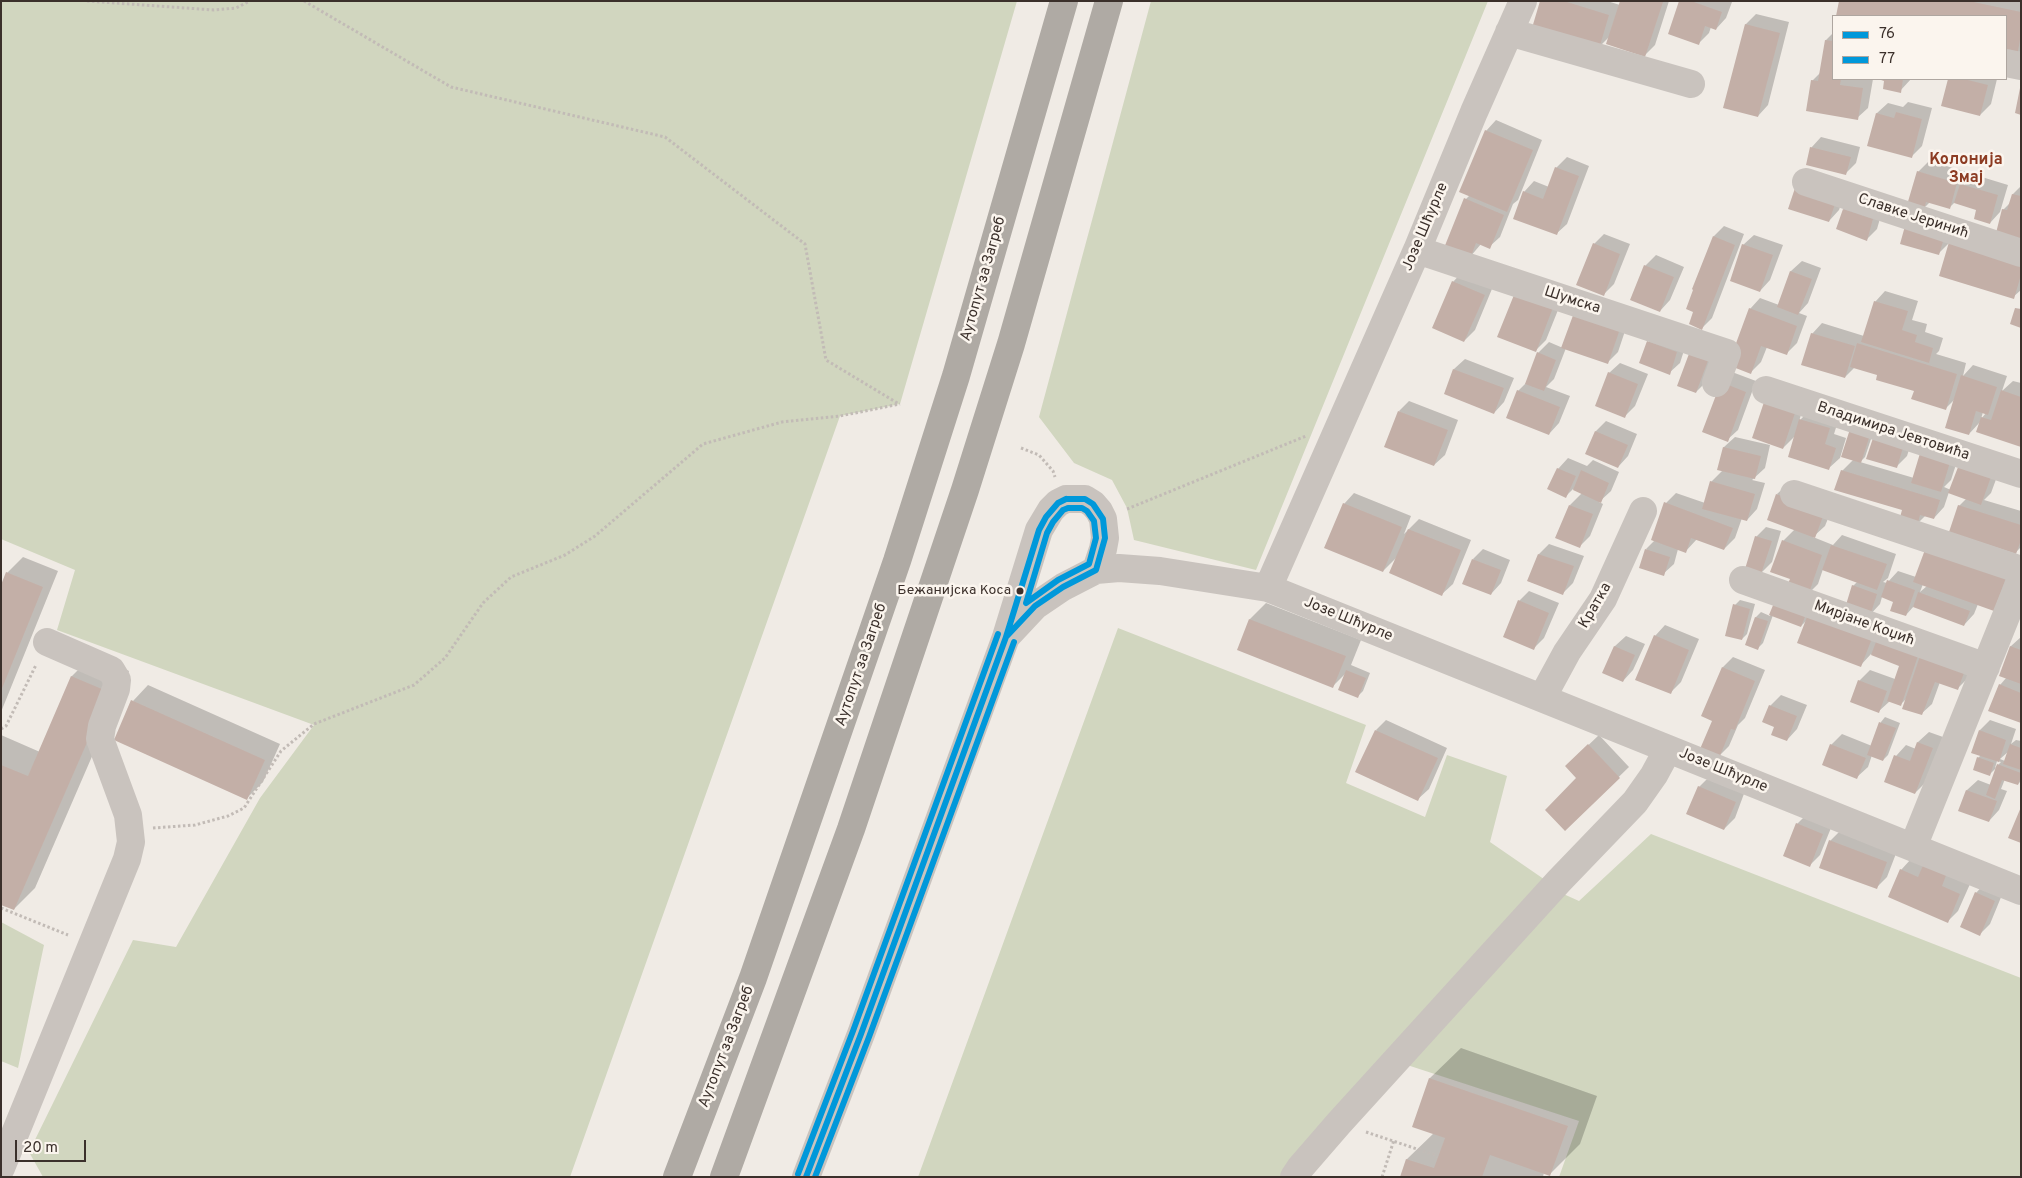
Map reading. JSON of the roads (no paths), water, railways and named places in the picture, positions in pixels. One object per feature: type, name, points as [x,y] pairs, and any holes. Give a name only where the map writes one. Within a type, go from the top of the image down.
[{"type":"highway","name":"Аутопут за Загреб","points":[[677,1177],[756,969],[900,551],[958,367],[1064,1]]},
{"type":"highway","points":[[724,1177],[848,838],[965,490],[1019,315],[1109,1]]},
{"type":"street","name":"Јозе Шћурле","points":[[1523,1],[1417,250],[1268,588],[2021,891]]},
{"type":"street","points":[[1509,32],[1691,84]]},
{"type":"street","points":[[2007,63],[2021,66]]},
{"type":"street","name":"Славке Јеринић","points":[[1806,182],[2021,252]]},
{"type":"street","name":"Шумска","points":[[1417,250],[1727,352],[1716,382]]},
{"type":"street","name":"Владимира Јевтовића","points":[[1766,390],[2021,474]]},
{"type":"street","points":[[1794,494],[2021,570]]},
{"type":"street","points":[[806,1177],[861,1034],[1006,638],[1039,530],[1051,510],[1061,501],[1076,498],[1084,499],[1093,504],[1103,519],[1104,549],[1096,570]]},
{"type":"street","name":"Кратка","points":[[1542,698],[1567,652],[1602,599],[1643,511]]},
{"type":"street","points":[[1006,638],[1035,606],[1096,570],[1119,568],[1160,571],[1268,588]]},
{"type":"street","points":[[1913,847],[2021,579]]},
{"type":"street","name":"Мирјане Коџић","points":[[1743,580],[1986,667]]},
{"type":"street","points":[[1,1168],[127,859],[131,842],[128,815],[100,739],[102,726],[116,689],[117,680],[111,670],[47,642]]},
{"type":"street","points":[[1294,1177],[1339,1123],[1559,881],[1635,802],[1654,775],[1668,749]]},
{"type":"place","name":"Бежанијска Коса","points":[[1020,591]]},
{"type":"district","name":"Колонија Змај","points":[[1966,170]]}]
